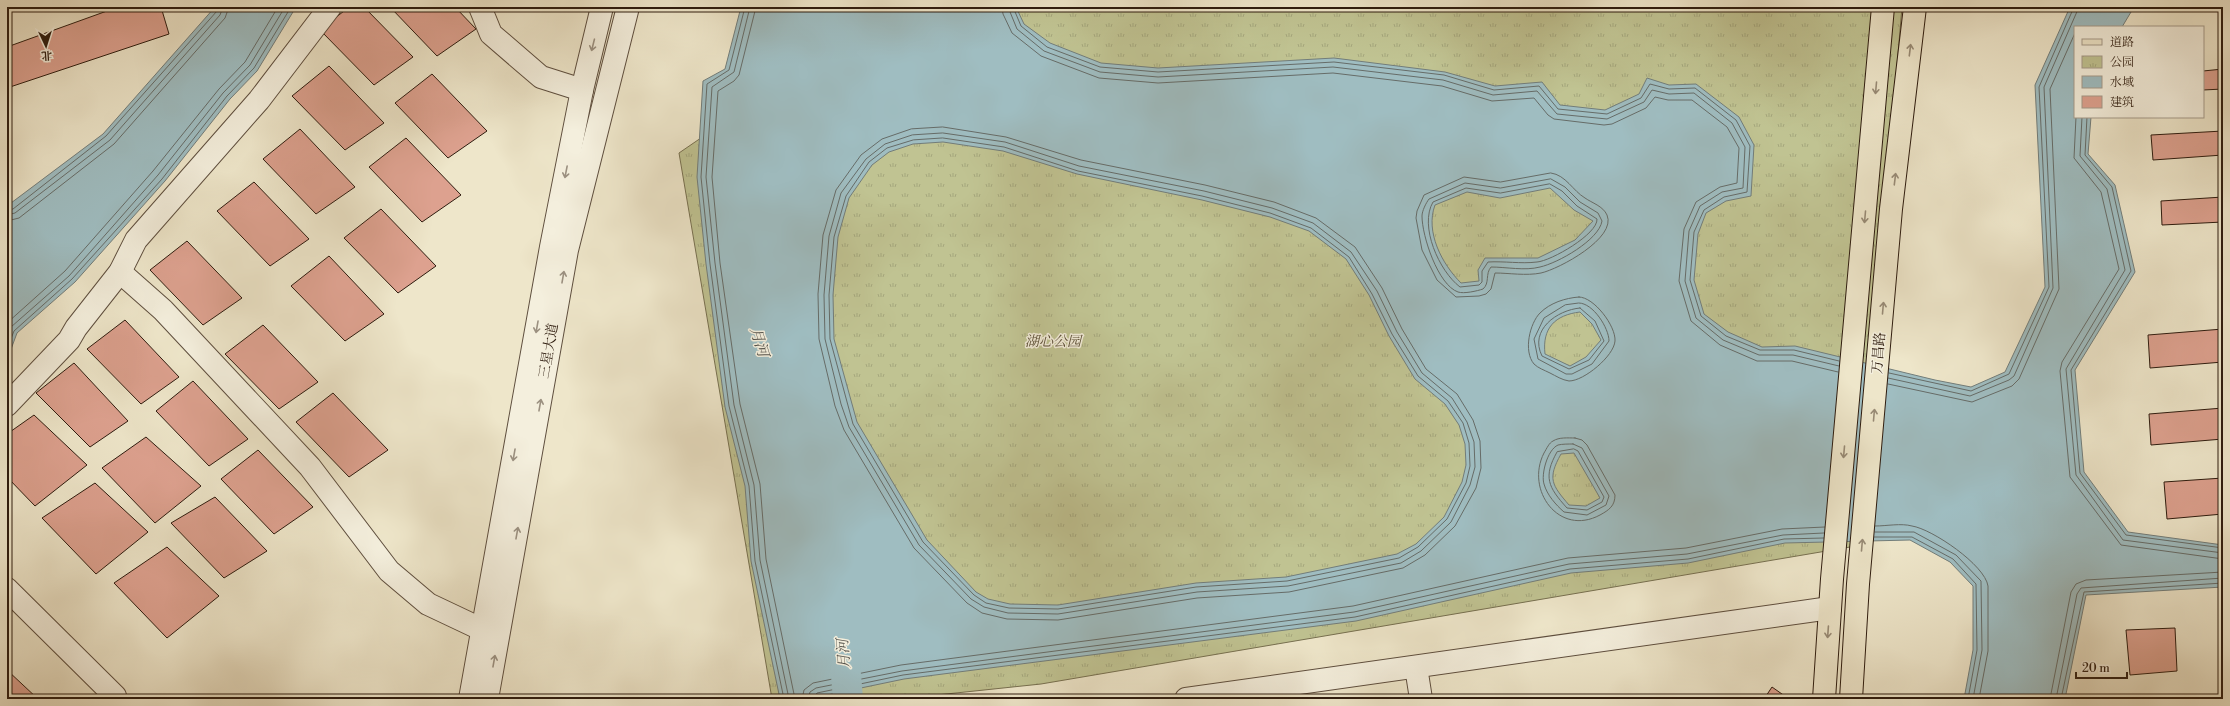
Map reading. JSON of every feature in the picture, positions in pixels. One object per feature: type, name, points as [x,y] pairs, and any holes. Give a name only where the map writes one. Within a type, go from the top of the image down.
[{"type":"main road","name":"万昌路","points":[[1824,699],[1832,579],[1883,7]]},
{"type":"main road","name":"万昌路","points":[[1851,699],[1858,584],[1892,209],[1915,7]]},
{"type":"street","points":[[7,405],[68,340],[120,272],[136,240],[259,100],[330,7]]},
{"type":"street","points":[[480,7],[491,34],[541,77],[582,90]]},
{"type":"street","name":"三星大道","points":[[470,699],[551,247],[582,90],[602,7]]},
{"type":"street","name":"三星大道","points":[[487,699],[568,250],[628,7]]},
{"type":"street","points":[[120,272],[163,310],[310,467],[389,570],[428,604],[483,630]]},
{"type":"street","points":[[7,589],[115,696]]},
{"type":"street","points":[[1186,699],[1830,608]]},
{"type":"street","points":[[1416,667],[1421,699]]},
{"type":"green space","name":"湖心公园","points":[[892,7],[1902,7],[1856,546],[1041,684],[899,699],[772,699],[679,153]]},
{"type":"water","points":[[215,7],[296,7],[257,71],[230,99],[165,181],[75,282],[17,333],[7,360],[7,206],[103,134]]},
{"type":"water","points":[[741,7],[1016,7],[1024,24],[1050,43],[1101,63],[1158,68],[1334,58],[1445,72],[1495,86],[1542,82],[1560,105],[1605,110],[1639,94],[1647,78],[1669,85],[1696,84],[1739,117],[1754,145],[1751,196],[1726,201],[1706,213],[1698,234],[1694,280],[1704,314],[1728,332],[1762,347],[1795,346],[1935,380],[1971,387],[2005,372],[2045,287],[2035,85],[2070,7],[2134,7],[2123,26],[2074,26],[2074,118],[2091,118],[2088,154],[2115,185],[2135,272],[2075,370],[2084,472],[2128,532],[2223,545],[2223,587],[2086,595],[2065,699],[1964,699],[1973,650],[1973,586],[1950,562],[1910,540],[1785,543],[1688,563],[1571,573],[1356,621],[904,679],[808,699],[780,699],[751,561],[745,486],[725,407],[706,264],[697,177],[703,81],[725,69]],"holes":[[[943,142],[1003,151],[1077,174],[1202,200],[1270,217],[1309,231],[1346,259],[1369,295],[1389,336],[1415,379],[1445,404],[1459,425],[1465,444],[1466,465],[1462,482],[1444,517],[1416,544],[1397,554],[1286,577],[1196,583],[1058,605],[1010,604],[988,599],[976,592],[927,540],[857,422],[834,339],[833,295],[838,237],[849,198],[872,165],[889,152],[913,144]],[[1550,188],[1574,210],[1593,221],[1575,240],[1538,258],[1485,258],[1478,270],[1479,281],[1461,283],[1448,267],[1437,247],[1432,226],[1432,215],[1435,205],[1467,192],[1500,198]],[[1580,312],[1592,324],[1601,340],[1586,357],[1570,366],[1545,354],[1546,337],[1548,330],[1557,320],[1564,316]],[[1574,453],[1600,498],[1586,506],[1569,505],[1555,487],[1553,481],[1554,470],[1561,454]]]},
{"type":"building","points":[[118,7],[161,7],[169,34],[7,88],[7,47]]},
{"type":"building","points":[[349,7],[364,7],[413,57],[374,85],[320,30]]},
{"type":"building","points":[[390,7],[455,7],[476,29],[437,56]]},
{"type":"building","points":[[329,66],[384,123],[345,150],[292,96]]},
{"type":"building","points":[[2223,69],[2223,89],[2204,90],[2204,71]]},
{"type":"building","points":[[432,74],[487,131],[448,158],[395,103]]},
{"type":"building","points":[[300,129],[355,187],[316,214],[263,159]]},
{"type":"building","points":[[2223,131],[2223,155],[2153,160],[2151,135]]},
{"type":"building","points":[[406,138],[461,195],[422,222],[369,167]]},
{"type":"building","points":[[254,182],[309,239],[270,266],[217,211]]},
{"type":"building","points":[[2223,197],[2223,222],[2162,225],[2161,201]]},
{"type":"building","points":[[381,209],[436,266],[398,293],[344,238]]},
{"type":"building","points":[[187,241],[242,298],[203,325],[150,270]]},
{"type":"building","points":[[329,256],[384,314],[345,341],[291,286]]},
{"type":"building","points":[[125,320],[179,377],[141,404],[87,349]]},
{"type":"building","points":[[263,325],[318,382],[279,409],[225,354]]},
{"type":"building","points":[[2223,329],[2223,362],[2150,368],[2148,335]]},
{"type":"building","points":[[74,363],[128,421],[90,447],[36,393]]},
{"type":"building","points":[[193,381],[248,439],[209,466],[156,411]]},
{"type":"building","points":[[333,393],[388,450],[349,477],[296,422]]},
{"type":"building","points":[[2223,408],[2223,439],[2151,445],[2149,414]]},
{"type":"building","points":[[34,415],[87,465],[35,506],[7,477],[7,434]]},
{"type":"building","points":[[146,437],[201,486],[155,523],[102,468]]},
{"type":"building","points":[[258,450],[313,507],[274,534],[221,479]]},
{"type":"building","points":[[2223,478],[2223,514],[2167,519],[2164,482]]},
{"type":"building","points":[[95,483],[148,532],[96,574],[42,518]]},
{"type":"building","points":[[215,497],[267,551],[224,578],[171,523]]},
{"type":"building","points":[[167,547],[219,596],[167,638],[114,583]]},
{"type":"building","points":[[2175,628],[2177,671],[2130,675],[2126,630]]},
{"type":"building","points":[[7,670],[38,699],[7,699]]},
{"type":"building","points":[[1772,687],[1789,699],[1764,699]]},
{"type":"waterway","name":"月河","points":[[844,651],[848,699]]}]
